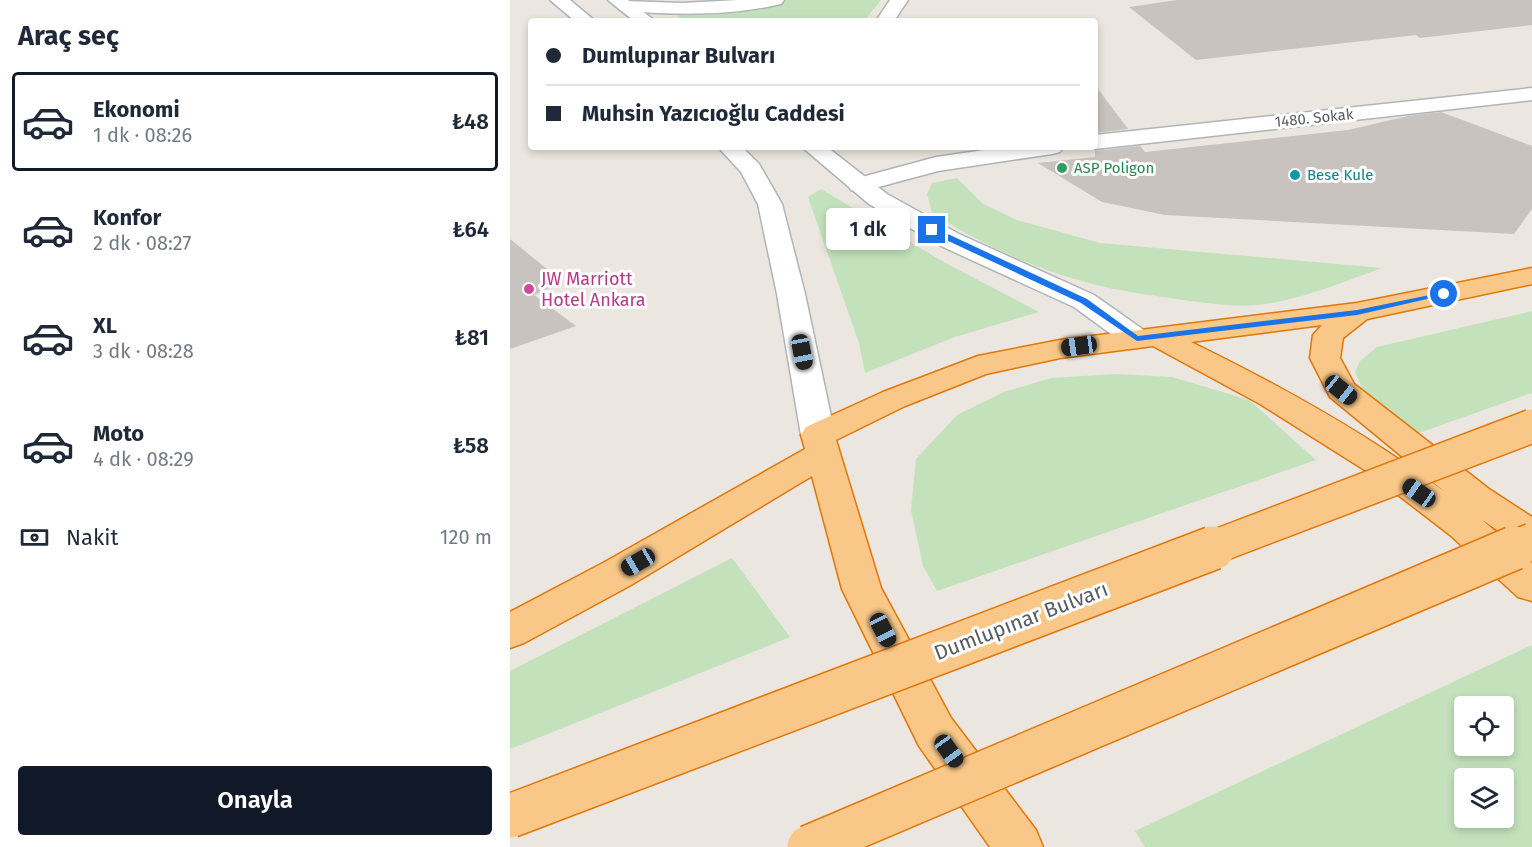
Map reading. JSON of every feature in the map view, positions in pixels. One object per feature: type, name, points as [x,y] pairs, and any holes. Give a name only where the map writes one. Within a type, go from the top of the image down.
[{"type":"highway","points":[[510,632],[617,574],[894,399],[978,366],[1060,349],[1357,312],[1532,276]]},
{"type":"highway","points":[[1357,312],[1328,335],[1324,358],[1341,390],[1476,498],[1532,537]]},
{"type":"highway","points":[[1146,337],[1229,372],[1333,433],[1454,517],[1532,586]]},
{"type":"highway","name":"Dumlupınar Bulvarı","points":[[510,816],[1532,426]]},
{"type":"highway","points":[[821,445],[862,589],[935,732],[1019,847]]},
{"type":"highway","points":[[810,847],[1532,537]]},
{"type":"main road","points":[[559,0],[582,18]]},
{"type":"main road","points":[[622,3],[672,10],[703,9],[775,0]]},
{"type":"main road","points":[[887,18],[899,0]]},
{"type":"main road","points":[[622,3],[642,18]]},
{"type":"main road","name":"1480. Sokak","points":[[1098,142],[1532,94]]},
{"type":"main road","points":[[732,150],[751,169],[770,204],[791,294],[821,445]]},
{"type":"main road","points":[[817,150],[878,200],[950,240],[1084,301],[1146,337]]},
{"type":"main road","points":[[860,185],[936,164],[1032,150]]},
{"type":"green space","points":[[788,0],[881,0],[866,18],[681,18],[676,15]]},
{"type":"green space","points":[[957,178],[983,204],[1017,220],[1100,243],[1382,268],[1303,296],[1255,305],[1210,303],[1109,288],[1025,262],[932,213],[927,194],[932,183]]},
{"type":"green space","points":[[821,189],[942,261],[1039,312],[955,337],[865,373],[859,343],[808,197]]},
{"type":"green space","points":[[1532,311],[1532,393],[1416,434],[1367,400],[1355,372],[1360,361],[1377,347]]},
{"type":"green space","points":[[1116,374],[1172,377],[1249,400],[1316,460],[937,591],[923,566],[911,510],[916,459],[957,415],[1004,392],[1051,378]]},
{"type":"green space","points":[[732,558],[790,637],[510,749],[510,671]]},
{"type":"green space","points":[[1532,645],[1532,847],[1145,847],[1135,831]]},
{"type":"building","points":[[1177,0],[1532,0],[1532,25],[1420,38],[1416,35],[1196,60],[1129,7]]},
{"type":"building","points":[[1098,89],[1128,129],[1098,133]]},
{"type":"building","name":"Bese Kule","points":[[1441,112],[1532,146],[1532,209],[1514,234],[1165,215],[1102,202],[1038,163],[1095,157],[1095,151],[1140,146],[1145,152],[1348,130],[1408,116]]},
{"type":"building","name":"JW Marriott Hotel Ankara","points":[[510,239],[563,282],[534,295],[576,326],[510,349]]},
{"type":"place","name":"ASP Poligon","points":[[1062,168]]},
{"type":"place","name":"Bese Kule","points":[[1295,175]]},
{"type":"place","name":"JW Marriott Hotel Ankara","points":[[529,289]]},
{"type":"route","points":[[932,230],[1084,301],[1137,339],[1357,312],[1444,294]]}]
